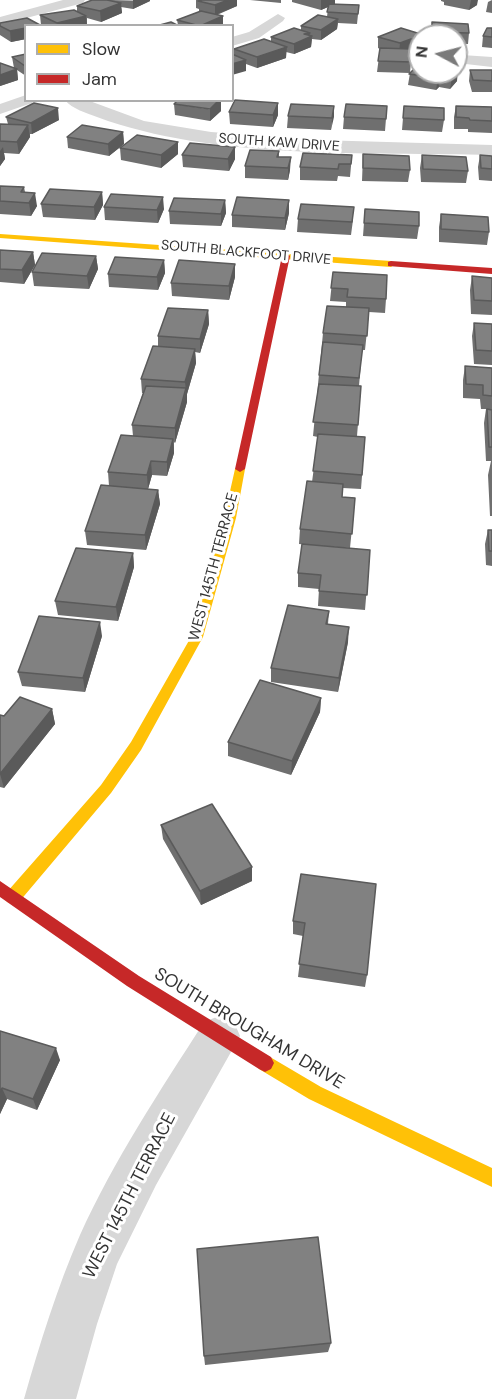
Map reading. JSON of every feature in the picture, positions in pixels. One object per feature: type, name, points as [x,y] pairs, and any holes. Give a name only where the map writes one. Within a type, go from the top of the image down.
[{"type":"street","points":[[16,0],[44,10]]},
{"type":"street","points":[[0,21],[78,0]]},
{"type":"street","points":[[234,41],[254,35],[278,18]]},
{"type":"street","points":[[468,60],[492,62]]},
{"type":"street","points":[[0,109],[24,101]]},
{"type":"street","name":"SOUTH KAW DRIVE","points":[[78,102],[126,123],[203,138],[323,147],[492,150]]},
{"type":"street","name":"SOUTH BLACKFOOT DRIVE","points":[[0,236],[492,271]]},
{"type":"street","name":"WEST 145TH TERRACE","points":[[13,897],[106,789],[136,746],[197,637],[230,518],[250,413],[286,256]]},
{"type":"street","name":"SOUTH BROUGHAM DRIVE","points":[[0,888],[134,981],[219,1036],[315,1093],[492,1178]]},
{"type":"street","name":"WEST 145TH TERRACE","points":[[50,1399],[78,1301],[98,1251],[159,1133],[219,1036]]},
{"type":"building","points":[[92,0],[121,3],[100,11],[77,6]]},
{"type":"building","points":[[228,0],[215,5],[198,1]]},
{"type":"building","points":[[329,4],[359,5],[358,14],[327,12]]},
{"type":"building","points":[[74,10],[86,16],[57,23],[40,15]]},
{"type":"building","points":[[201,11],[223,16],[205,24],[177,20]]},
{"type":"building","points":[[318,15],[338,19],[321,30],[301,26]]},
{"type":"building","points":[[27,18],[38,24],[24,24],[24,28],[10,31],[0,26],[0,23]]},
{"type":"building","points":[[432,22],[468,24],[432,24]]},
{"type":"building","points":[[294,28],[310,33],[304,34],[312,36],[294,44],[271,37]]},
{"type":"building","points":[[401,28],[408,30],[408,40],[400,43],[378,37]]},
{"type":"building","points":[[487,28],[492,28],[492,37],[483,36]]},
{"type":"building","points":[[264,39],[287,47],[257,57],[234,49]]},
{"type":"building","points":[[380,48],[408,49],[408,62],[378,61]]},
{"type":"building","points":[[24,54],[24,65],[12,57]]},
{"type":"building","points":[[234,55],[246,60],[234,63]]},
{"type":"building","points":[[0,63],[17,69],[0,75]]},
{"type":"building","points":[[470,70],[492,70],[492,81],[473,80]]},
{"type":"building","points":[[235,100],[278,103],[273,115],[229,112]]},
{"type":"building","points":[[176,102],[217,102],[210,109],[174,104]]},
{"type":"building","points":[[34,103],[58,108],[31,123],[6,117]]},
{"type":"building","points":[[291,104],[334,106],[332,118],[288,116]]},
{"type":"building","points":[[346,104],[387,106],[386,119],[344,117]]},
{"type":"building","points":[[404,106],[444,108],[444,120],[403,118]]},
{"type":"building","points":[[456,106],[492,107],[492,121],[456,117]]},
{"type":"building","points":[[0,124],[28,125],[17,142],[0,141]]},
{"type":"building","points":[[82,125],[123,132],[108,144],[67,137]]},
{"type":"building","points":[[137,135],[178,142],[161,155],[120,148]]},
{"type":"building","points":[[190,143],[235,147],[228,159],[182,155]]},
{"type":"building","points":[[250,150],[279,151],[277,157],[291,157],[288,168],[245,166]]},
{"type":"building","points":[[303,153],[352,155],[351,164],[339,164],[338,169],[300,167]]},
{"type":"building","points":[[363,154],[409,156],[410,170],[363,168]]},
{"type":"building","points":[[422,155],[466,157],[468,171],[423,169]]},
{"type":"building","points":[[480,155],[492,156],[492,169],[481,168]]},
{"type":"building","points":[[0,186],[24,187],[21,192],[35,193],[29,203],[0,201]]},
{"type":"building","points":[[50,189],[102,192],[94,207],[41,204]]},
{"type":"building","points":[[111,194],[163,197],[157,210],[104,207]]},
{"type":"building","points":[[237,197],[289,200],[285,218],[232,215]]},
{"type":"building","points":[[174,198],[225,200],[221,214],[169,211]]},
{"type":"building","points":[[301,204],[354,207],[352,222],[298,219]]},
{"type":"building","points":[[365,209],[419,212],[419,226],[364,223]]},
{"type":"building","points":[[441,214],[488,217],[489,232],[441,229]]},
{"type":"building","points":[[0,250],[33,252],[22,270],[0,269]]},
{"type":"building","points":[[42,253],[96,256],[87,276],[32,272]]},
{"type":"building","points":[[115,257],[164,260],[157,277],[108,274]]},
{"type":"building","points":[[179,260],[235,264],[229,286],[171,283]]},
{"type":"building","points":[[333,272],[387,275],[386,299],[347,297],[348,289],[331,288]]},
{"type":"building","points":[[472,276],[492,278],[492,301],[474,300]]},
{"type":"building","points":[[327,306],[369,308],[367,336],[323,333]]},
{"type":"building","points":[[168,308],[208,310],[200,339],[158,336]]},
{"type":"building","points":[[474,323],[492,324],[492,351],[476,350]]},
{"type":"building","points":[[323,342],[363,345],[359,378],[319,375]]},
{"type":"building","points":[[153,346],[195,349],[185,382],[141,379]]},
{"type":"building","points":[[465,366],[492,368],[492,396],[483,395],[483,385],[466,384]]},
{"type":"building","points":[[319,384],[361,386],[358,425],[313,422]]},
{"type":"building","points":[[146,386],[186,388],[175,428],[132,425]]},
{"type":"building","points":[[487,409],[492,410],[492,447],[489,447]]},
{"type":"building","points":[[318,434],[365,437],[362,475],[313,471]]},
{"type":"building","points":[[121,435],[173,439],[167,462],[151,461],[147,475],[108,472]]},
{"type":"building","points":[[307,481],[343,484],[342,497],[355,498],[352,534],[300,529]]},
{"type":"building","points":[[101,485],[158,490],[145,535],[85,531]]},
{"type":"building","points":[[488,530],[492,530],[492,551],[489,551]]},
{"type":"building","points":[[302,544],[370,550],[367,595],[319,591],[321,575],[298,573]]},
{"type":"building","points":[[76,548],[133,553],[116,607],[55,601]]},
{"type":"building","points":[[288,605],[329,611],[326,624],[349,627],[339,678],[271,668]]},
{"type":"building","points":[[39,616],[100,622],[83,678],[18,672]]},
{"type":"building","points":[[260,680],[321,698],[292,761],[228,742]]},
{"type":"building","points":[[20,697],[52,709],[0,774],[0,715],[4,716]]},
{"type":"building","points":[[212,804],[252,867],[200,891],[161,825]]},
{"type":"building","points":[[301,874],[376,884],[367,975],[299,964],[305,923],[293,921]]},
{"type":"building","points":[[0,1031],[56,1048],[33,1099],[2,1088],[0,1092]]},
{"type":"building","points":[[318,1237],[331,1343],[204,1356],[197,1249]]},
{"type":"traffic: slow","points":[[0,236],[391,264]]},
{"type":"traffic: slow","points":[[13,897],[106,789],[136,746],[197,637],[230,518],[240,469]]},
{"type":"traffic: slow","points":[[265,1063],[315,1093],[492,1178]]},
{"type":"traffic: jam","points":[[240,469],[286,256]]},
{"type":"traffic: jam","points":[[391,264],[492,271]]},
{"type":"traffic: jam","points":[[0,888],[133,981],[265,1063]]}]
